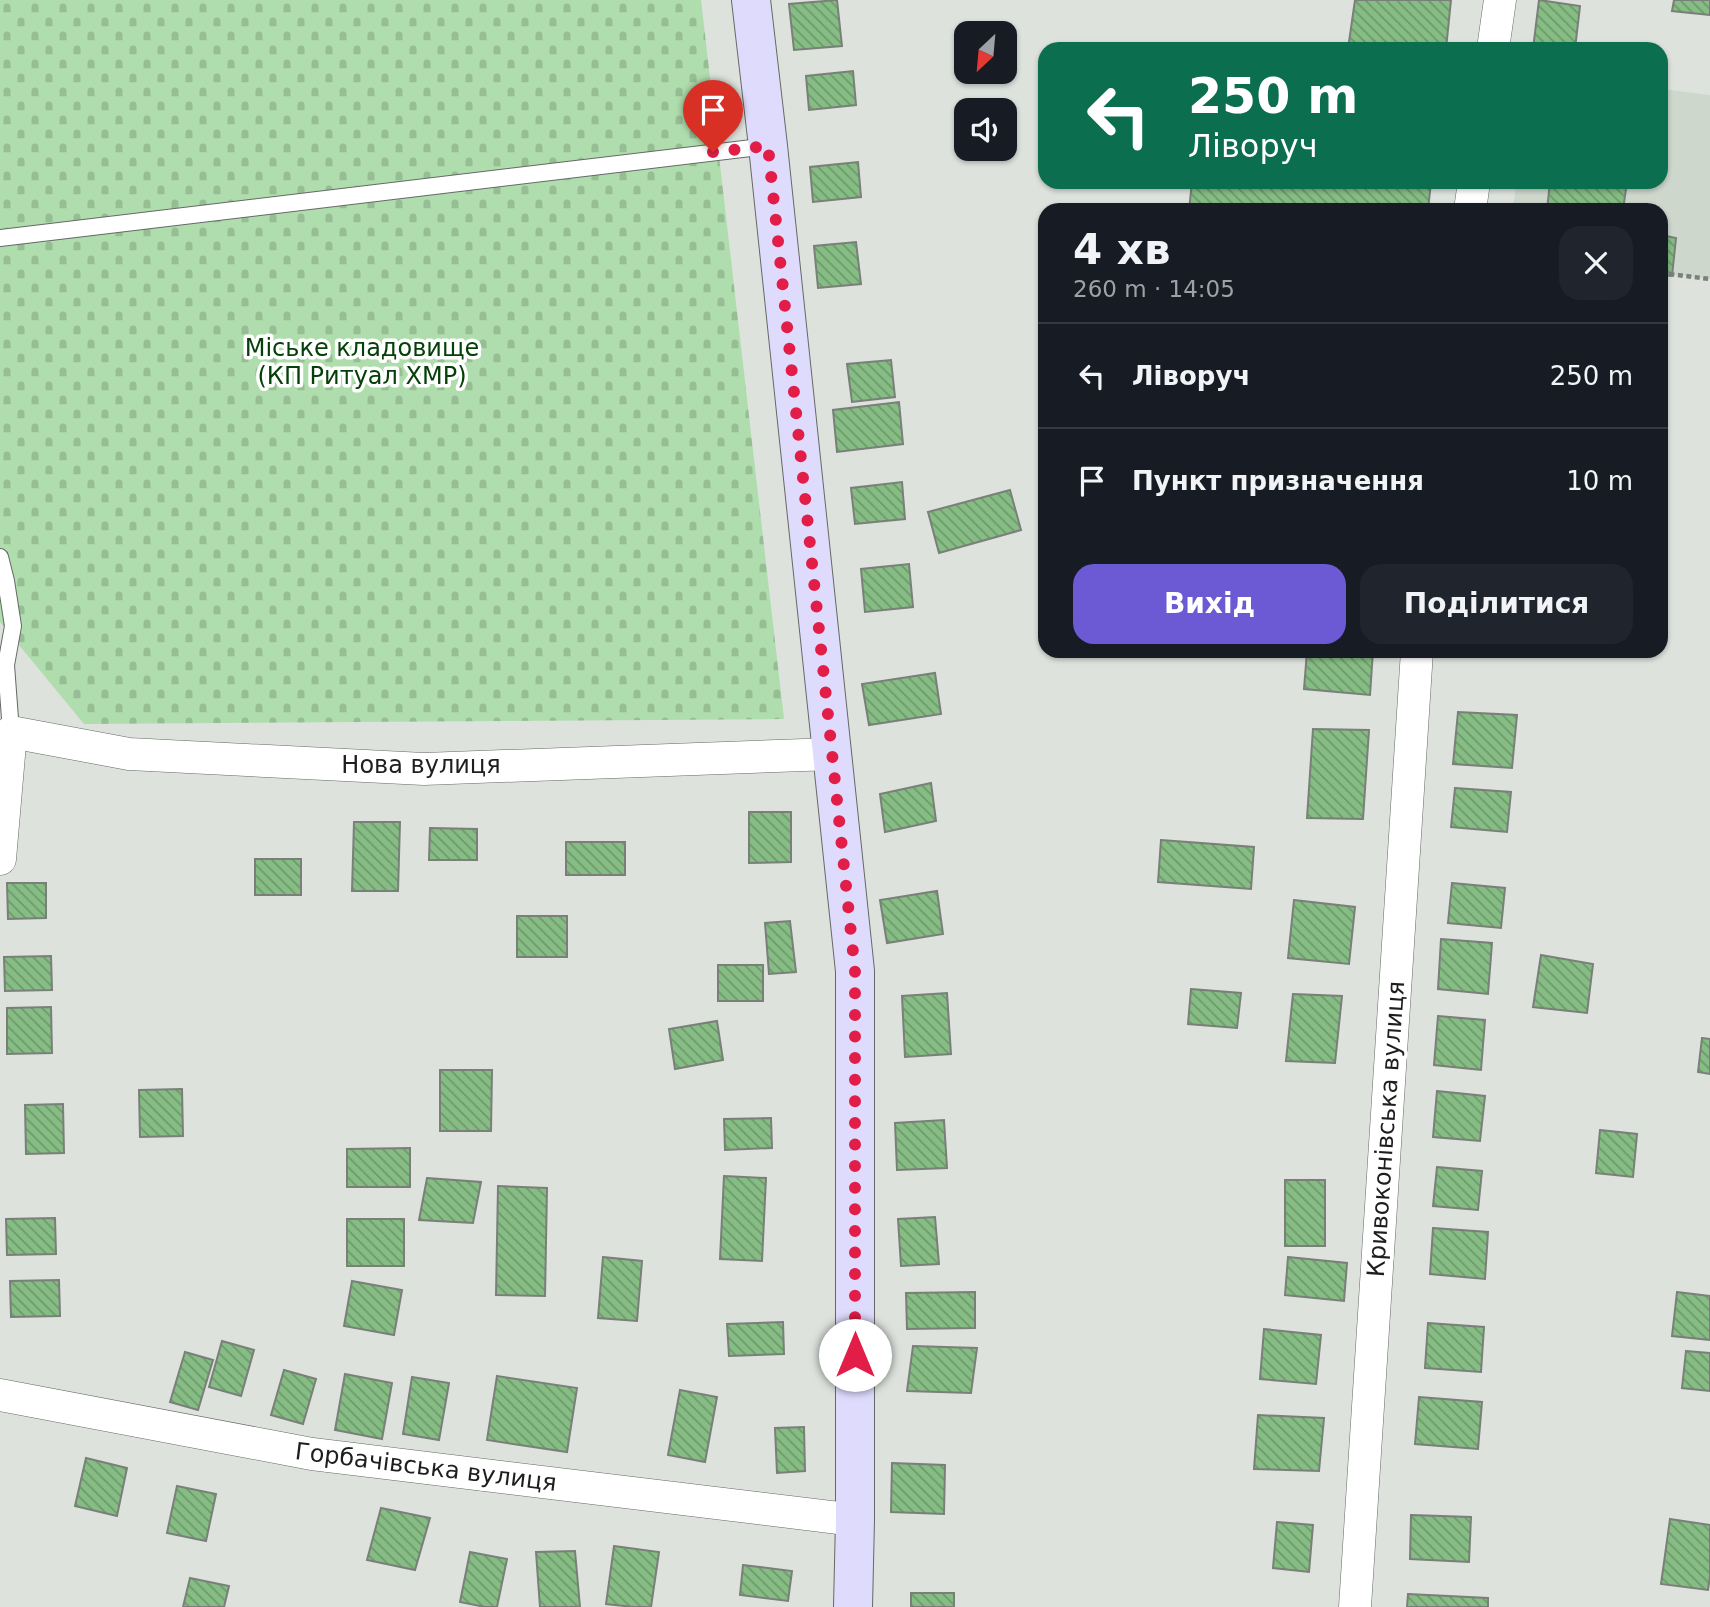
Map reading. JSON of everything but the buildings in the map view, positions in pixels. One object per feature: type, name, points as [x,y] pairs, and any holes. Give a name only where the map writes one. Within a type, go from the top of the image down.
[{"type":"main road","points":[[751,0],[855,971],[853,1607]]},
{"type":"street","points":[[1494,42],[1500,0]]},
{"type":"street","name":"Кривоконівська вулиця","points":[[1355,1607],[1417,658]]},
{"type":"street","points":[[0,859],[11,732]]},
{"type":"street","name":"Нова вулиця","points":[[11,732],[129,754],[424,769],[833,754]]},
{"type":"street","name":"Горбачівська вулиця","points":[[0,1395],[312,1454],[855,1520]]},
{"type":"lane","points":[[0,238],[768,146]]},
{"type":"lane","points":[[0,557],[13,626],[6,665],[11,732]]},
{"type":"path","points":[[1668,274],[1710,279]]},
{"type":"shaded area","points":[[1668,90],[1710,95],[1710,279],[1668,274],[1668,203],[1514,203],[1515,189],[1668,189]]},
{"type":"green space","name":"Міське кладовище (КП Ритуал ХМР)","points":[[0,0],[701,0],[784,719],[84,724],[0,622]]},
{"type":"route","points":[[713,152],[768,146],[855,971],[855,1355]]}]
